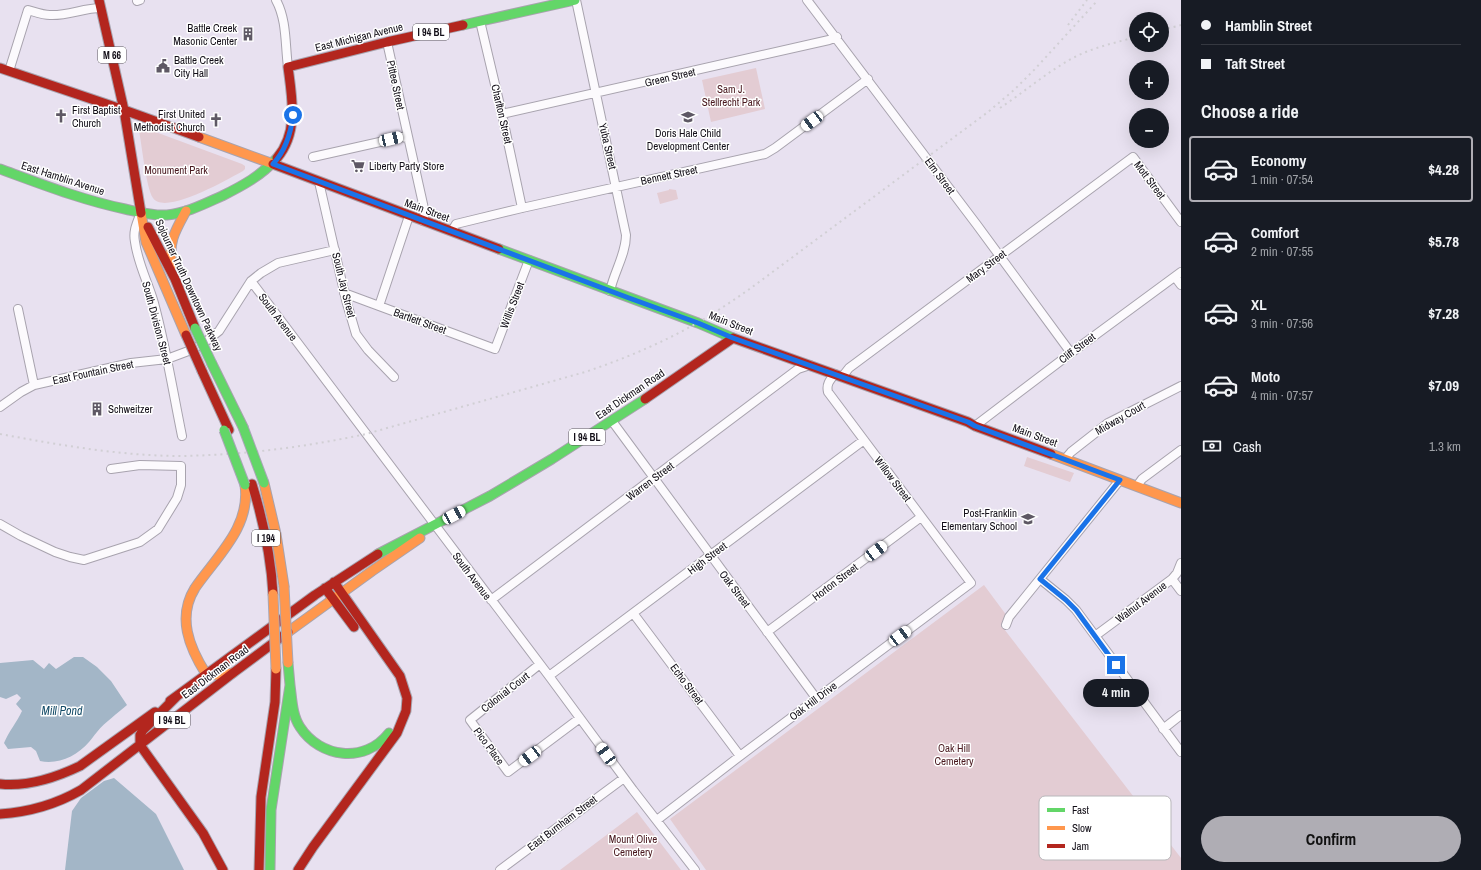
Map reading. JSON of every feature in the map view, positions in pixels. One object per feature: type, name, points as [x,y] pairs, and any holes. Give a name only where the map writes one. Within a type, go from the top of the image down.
[{"type":"main road","name":"East Michigan Avenue","points":[[288,67],[387,42],[576,0]]},
{"type":"main road","name":"M 66","points":[[100,4],[124,110],[141,213]]},
{"type":"main road","name":"East Hamblin Avenue","points":[[0,169],[89,201],[141,213],[161,215],[186,211],[234,190],[258,176],[273,164],[280,156],[291,131],[292,122],[292,97],[288,67]]},
{"type":"main road","points":[[0,68],[124,110],[273,164]]},
{"type":"main road","name":"Main Street","points":[[273,164],[698,323],[733,338],[968,422],[975,426],[1181,502]]},
{"type":"main road","points":[[175,279],[170,254],[170,243],[174,231],[186,211]]},
{"type":"main road","name":"Sojourner Truth Downtown Parkway","points":[[141,213],[175,279],[195,328],[243,427],[264,482],[273,514],[280,549],[284,586],[290,685],[271,810],[270,870]]},
{"type":"main road","name":"Sojourner Truth Downtown Parkway","points":[[141,213],[146,242],[223,417],[262,516],[272,570],[276,702],[261,797],[259,870]]},
{"type":"main road","name":"East Dickman Road","points":[[0,784],[6,786],[33,783],[70,771],[80,766],[325,588],[366,561],[489,497],[612,421],[658,391],[733,338]]},
{"type":"main road","points":[[233,673],[218,675],[206,674],[200,665],[186,632],[185,617],[188,602],[195,588],[238,528],[245,510],[246,492],[249,485]]},
{"type":"main road","name":"East Dickman Road","points":[[0,814],[30,812],[67,799],[81,790],[233,673],[372,570],[412,544],[435,526]]},
{"type":"main road","points":[[298,870],[313,847],[397,734],[406,711],[407,698],[400,676],[334,582]]},
{"type":"main road","points":[[290,685],[295,716],[299,725],[306,736],[317,745],[329,751],[349,754],[360,752],[376,746],[388,735],[396,719],[400,703],[398,689],[391,674],[325,588]]},
{"type":"main road","points":[[177,696],[143,730],[140,735],[140,745],[203,833],[223,870]]},
{"type":"street","points":[[276,0],[283,18],[288,67]]},
{"type":"street","name":"Yuba Street","points":[[576,0],[626,235],[626,243],[610,291]]},
{"type":"street","name":"Elm Street","points":[[808,0],[1071,353]]},
{"type":"street","points":[[9,71],[28,10],[49,15],[64,14],[100,4]]},
{"type":"street","name":"Charlton Street","points":[[480,21],[522,208]]},
{"type":"street","name":"Green Street","points":[[502,114],[596,94],[837,38]]},
{"type":"street","name":"Pittee Street","points":[[387,42],[407,138],[425,213],[423,221]]},
{"type":"street","name":"Bennett Street","points":[[452,231],[456,224],[765,154],[868,79]]},
{"type":"street","points":[[313,157],[402,137],[407,138]]},
{"type":"street","name":"Mary Street","points":[[838,375],[1133,157]]},
{"type":"street","name":"Mott Street","points":[[1133,157],[1181,222]]},
{"type":"street","name":"South Jay Street","points":[[319,182],[344,293],[356,334],[368,350],[394,376]]},
{"type":"street","name":"South Division Street","points":[[141,213],[134,229],[139,264],[154,304],[167,359],[182,436]]},
{"type":"street","points":[[379,306],[409,216]]},
{"type":"street","points":[[251,281],[260,273],[278,263],[335,250]]},
{"type":"street","name":"Willis Street","points":[[495,349],[529,260]]},
{"type":"street","points":[[1178,275],[1181,285]]},
{"type":"street","name":"Cliff Street","points":[[975,426],[1071,353],[1178,275]]},
{"type":"street","name":"East Fountain Street","points":[[0,407],[34,385],[124,364],[167,359],[191,350],[204,343],[219,331],[251,281]]},
{"type":"street","name":"South Avenue","points":[[251,281],[550,676],[624,778],[695,870]]},
{"type":"street","name":"Bartlett Street","points":[[344,293],[495,349]]},
{"type":"street","points":[[18,309],[34,385]]},
{"type":"street","name":"Warren Street","points":[[491,600],[798,370],[810,365]]},
{"type":"street","name":"Willow Street","points":[[838,375],[829,381],[827,387],[828,392],[971,583]]},
{"type":"street","name":"Midway Court","points":[[1065,459],[1071,452],[1108,423],[1181,386]]},
{"type":"street","name":"Oak Street","points":[[612,421],[816,698]]},
{"type":"street","name":"High Street","points":[[550,676],[864,440]]},
{"type":"street","points":[[1137,486],[1142,478],[1181,450]]},
{"type":"street","points":[[0,524],[21,536],[70,558],[84,560],[140,542],[158,529],[167,517],[177,498],[181,485],[182,466],[140,465],[111,470]]},
{"type":"street","points":[[1006,625],[1010,617],[1120,480]]},
{"type":"street","name":"Horton Street","points":[[767,632],[922,517]]},
{"type":"street","name":"Walnut Avenue","points":[[1095,636],[1172,579],[1177,573],[1181,563]]},
{"type":"street","points":[[1040,579],[1066,600],[1095,636],[1181,752]]},
{"type":"street","points":[[1172,579],[1181,591]]},
{"type":"street","name":"Oak Hill Drive","points":[[657,820],[816,698],[971,583]]},
{"type":"street","name":"Echo Street","points":[[633,613],[740,756]]},
{"type":"street","name":"Colonial Court","points":[[470,720],[540,664]]},
{"type":"street","points":[[1164,729],[1181,715]]},
{"type":"street","name":"Pico Place","points":[[470,720],[508,772],[580,718]]},
{"type":"street","name":"East Burnham Street","points":[[500,870],[624,778]]},
{"type":"green space","name":"Sam J. Stellrecht Park","points":[[756,68],[765,109],[711,122],[702,80]]},
{"type":"green space","name":"Monument Park","points":[[142,127],[242,164],[245,166],[245,169],[197,194],[170,202],[160,202],[153,198],[148,185],[139,131]]},
{"type":"green space","points":[[669,189],[676,190],[678,199],[660,204],[657,193]]},
{"type":"green space","points":[[1027,457],[1074,473],[1070,482],[1024,466]]},
{"type":"green space","name":"Oak Hill Cemetery","points":[[984,585],[1007,616],[1001,625],[1133,796],[1039,796],[1039,860],[1171,860],[1171,845],[1181,858],[1181,870],[706,870],[670,819]]},
{"type":"green space","name":"Mount Olive Cemetery","points":[[637,812],[681,870],[560,870]]},
{"type":"water","name":"Mill Pond","points":[[74,657],[83,657],[97,667],[111,681],[127,705],[104,725],[84,747],[67,758],[54,762],[40,761],[36,751],[31,747],[8,749],[4,743],[22,711],[16,704],[21,698],[17,694],[6,699],[0,697],[0,663],[33,660],[44,669],[49,663],[56,669]]},
{"type":"water","points":[[114,778],[156,814],[184,870],[65,870],[72,811],[81,798],[104,781]]},
{"type":"railway","points":[[1068,25],[1087,0]]},
{"type":"railway","points":[[0,434],[90,449],[158,456],[228,454],[274,450],[366,434],[585,372],[614,362],[684,330],[711,315],[738,297],[988,112],[1014,90],[1035,69],[1098,0]]},
{"type":"railway","points":[[1169,28],[1181,25]]},
{"type":"railway","points":[[1000,108],[1071,59],[1095,49],[1129,39]]},
{"type":"traffic: fast","points":[[463,25],[575,0]]},
{"type":"traffic: fast","points":[[0,169],[93,201],[146,214],[167,215],[195,208],[222,196],[258,175],[277,158]]},
{"type":"traffic: fast","points":[[499,249],[698,323],[733,338]]},
{"type":"traffic: fast","points":[[195,328],[212,364]]},
{"type":"traffic: fast","points":[[212,364],[243,427]]},
{"type":"traffic: fast","points":[[378,554],[490,496],[552,459],[645,399]]},
{"type":"traffic: fast","points":[[243,427],[264,483]]},
{"type":"traffic: fast","points":[[224,430],[245,485]]},
{"type":"traffic: fast","points":[[270,870],[271,810],[290,685],[288,663]]},
{"type":"traffic: fast","points":[[290,685],[295,717],[300,727],[319,745],[331,751],[356,753],[368,750],[379,743],[389,733]]},
{"type":"traffic: slow","points":[[199,137],[273,164]]},
{"type":"traffic: slow","points":[[172,265],[171,250],[173,237],[186,211]]},
{"type":"traffic: slow","points":[[141,213],[146,242],[186,335]]},
{"type":"traffic: slow","points":[[1051,454],[1181,503]]},
{"type":"traffic: slow","points":[[264,483],[276,534],[284,586]]},
{"type":"traffic: slow","points":[[233,673],[218,675],[206,674],[190,643],[186,621],[187,610],[195,588],[238,528],[243,514],[245,485]]},
{"type":"traffic: slow","points":[[288,632],[420,538]]},
{"type":"traffic: slow","points":[[284,586],[288,663]]},
{"type":"traffic: slow","points":[[273,594],[276,669]]},
{"type":"traffic: jam","points":[[99,0],[124,110],[141,213]]},
{"type":"traffic: jam","points":[[277,158],[289,137],[291,126],[292,103],[288,67],[387,42],[463,25]]},
{"type":"traffic: jam","points":[[0,68],[199,137]]},
{"type":"traffic: jam","points":[[273,164],[499,249]]},
{"type":"traffic: jam","points":[[148,227],[175,279],[195,328]]},
{"type":"traffic: jam","points":[[186,335],[202,371]]},
{"type":"traffic: jam","points":[[733,338],[968,422],[975,426],[1051,454]]},
{"type":"traffic: jam","points":[[645,399],[733,338]]},
{"type":"traffic: jam","points":[[202,371],[229,430]]},
{"type":"traffic: jam","points":[[252,484],[266,538],[273,594]]},
{"type":"traffic: jam","points":[[170,701],[315,595],[378,554]]},
{"type":"traffic: jam","points":[[298,870],[313,847],[397,733],[406,711],[407,698],[400,676],[334,582]]},
{"type":"traffic: jam","points":[[325,588],[354,627]]},
{"type":"traffic: jam","points":[[0,814],[22,812],[42,807],[62,800],[81,790],[288,632]]},
{"type":"traffic: jam","points":[[259,870],[261,797],[275,702],[276,669]]},
{"type":"traffic: jam","points":[[177,696],[143,730],[140,735],[140,745],[203,833],[223,870]]},
{"type":"traffic: jam","points":[[0,784],[10,785],[41,781],[80,766],[155,712]]},
{"type":"place","name":"Battle Creek Masonic Center","points":[[248,34]]},
{"type":"place","name":"Battle Creek City Hall","points":[[163,66]]},
{"type":"place","name":"First Baptist Church","points":[[61,116]]},
{"type":"place","name":"Doris Hale Child Development Center","points":[[688,117]]},
{"type":"place","name":"First United Methodist Church","points":[[216,120]]},
{"type":"place","name":"Liberty Party Store","points":[[358,166]]},
{"type":"place","name":"Schweitzer","points":[[97,409]]},
{"type":"place","name":"Post-Franklin Elementary School","points":[[1028,519]]},
{"type":"route","points":[[293,115],[291,131],[280,156],[273,164],[693,321],[733,338],[968,422],[975,426],[1120,480],[1040,579],[1076,610],[1116,665]]}]
